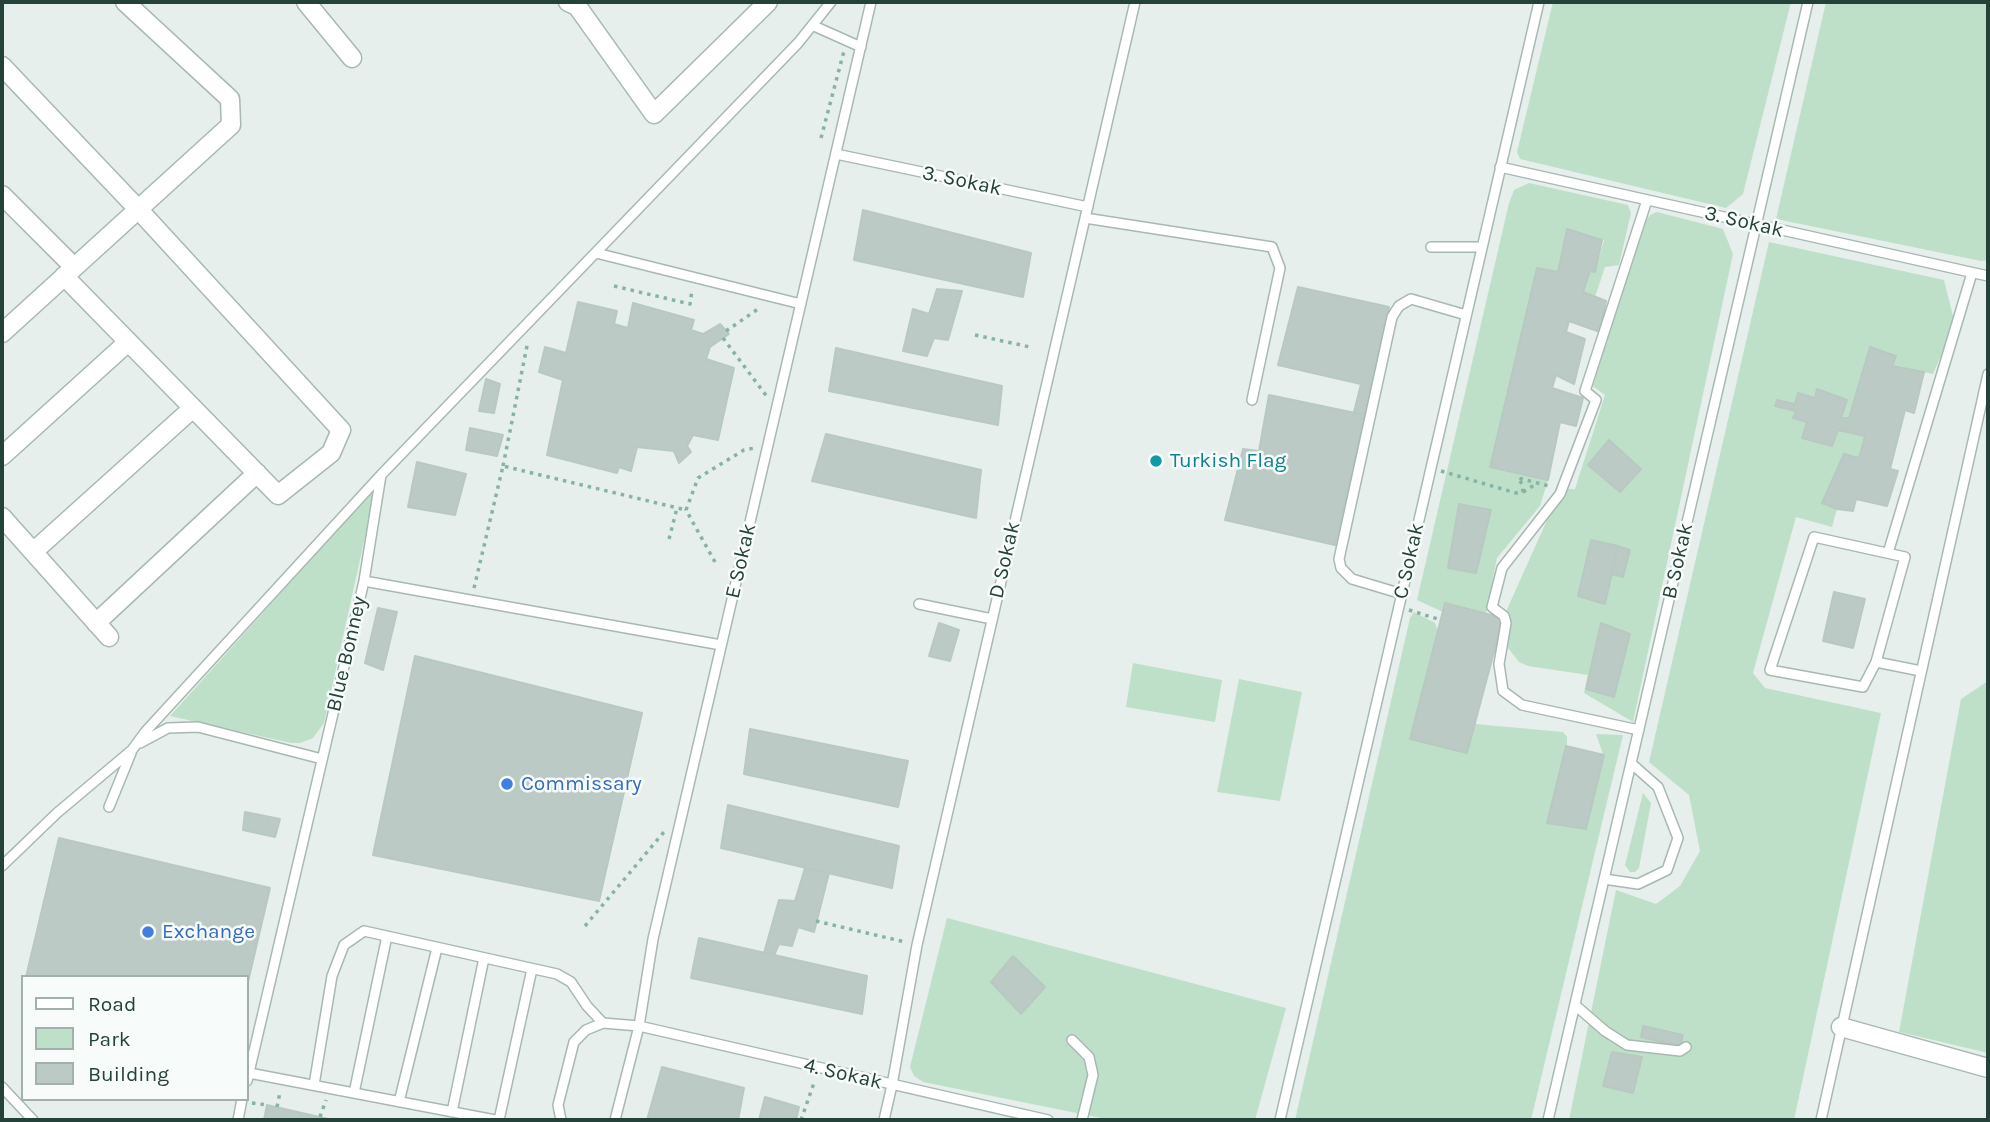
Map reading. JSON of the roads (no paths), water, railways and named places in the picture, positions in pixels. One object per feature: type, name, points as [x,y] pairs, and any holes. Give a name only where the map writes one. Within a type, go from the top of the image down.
[{"type":"street","points":[[2,333],[230,125],[230,99],[125,2]]},
{"type":"street","points":[[306,2],[352,58]]},
{"type":"street","points":[[568,2],[578,6],[654,114],[768,2]]},
{"type":"street","points":[[2,66],[341,430],[331,453],[278,495],[128,342],[2,195]]},
{"type":"street","points":[[2,456],[128,342]]},
{"type":"street","points":[[33,552],[193,408]]},
{"type":"street","points":[[2,517],[102,630],[257,473]]},
{"type":"street","points":[[1842,1027],[1988,1068]]},
{"type":"lane","points":[[109,807],[132,750],[146,731],[382,475],[814,26],[831,2]]},
{"type":"lane","name":"E Sokak","points":[[615,1120],[639,1026],[653,939],[680,820],[871,2]]},
{"type":"lane","name":"D Sokak","points":[[884,1120],[918,945],[1135,2]]},
{"type":"lane","name":"C Sokak","points":[[1280,1120],[1539,2]]},
{"type":"lane","name":"B Sokak","points":[[1548,1120],[1808,2]]},
{"type":"lane","points":[[814,26],[861,47]]},
{"type":"lane","name":"3. Sokak","points":[[836,154],[1088,207]]},
{"type":"lane","name":"3. Sokak","points":[[1500,167],[1988,276]]},
{"type":"lane","points":[[1639,730],[1522,705],[1503,691],[1499,664],[1506,623],[1504,616],[1492,607],[1502,568],[1562,489],[1596,400],[1586,391],[1647,200]]},
{"type":"lane","points":[[1085,218],[1272,247],[1280,268],[1252,400]]},
{"type":"lane","points":[[1431,247],[1482,247]]},
{"type":"lane","points":[[596,253],[801,304]]},
{"type":"lane","points":[[1888,554],[1972,273]]},
{"type":"lane","points":[[1402,594],[1353,579],[1341,568],[1339,559],[1392,317],[1399,306],[1411,299],[1466,315]]},
{"type":"lane","points":[[1821,1120],[1922,671],[1985,407],[1988,374]]},
{"type":"lane","points":[[364,580],[382,475]]},
{"type":"lane","points":[[1814,537],[1905,557],[1876,662],[1863,687],[1770,670],[1814,537]]},
{"type":"lane","name":"Blue Bonney","points":[[248,1077],[364,580],[722,645]]},
{"type":"lane","points":[[919,604],[992,619]]},
{"type":"lane","points":[[1876,662],[1922,671]]},
{"type":"lane","points":[[2,866],[57,813],[145,739],[168,729],[198,727],[322,759]]},
{"type":"lane","points":[[1604,879],[1638,884],[1667,870],[1678,838],[1658,787],[1632,764]]},
{"type":"lane","points":[[314,1085],[332,976],[344,945],[364,931],[557,974],[570,982],[603,1023],[586,1030],[573,1042],[558,1105],[561,1120]]},
{"type":"lane","points":[[354,1093],[387,936]]},
{"type":"lane","points":[[399,1102],[437,947]]},
{"type":"lane","points":[[452,1112],[484,958]]},
{"type":"lane","points":[[248,1077],[314,1085],[497,1120],[532,969]]},
{"type":"lane","points":[[1575,1005],[1605,1031],[1628,1045],[1679,1051],[1686,1047]]},
{"type":"lane","name":"4. Sokak","points":[[603,1023],[639,1026],[1048,1120]]},
{"type":"lane","points":[[1072,1040],[1089,1057],[1093,1075],[1082,1120]]},
{"type":"lane","points":[[2,1087],[33,1120]]},
{"type":"lane","points":[[237,1120],[242,1101]]},
{"type":"place","name":"Turkish Flag","points":[[1156,461]]},
{"type":"place","name":"Commissary","points":[[507,784]]},
{"type":"place","name":"Exchange","points":[[148,932]]}]
